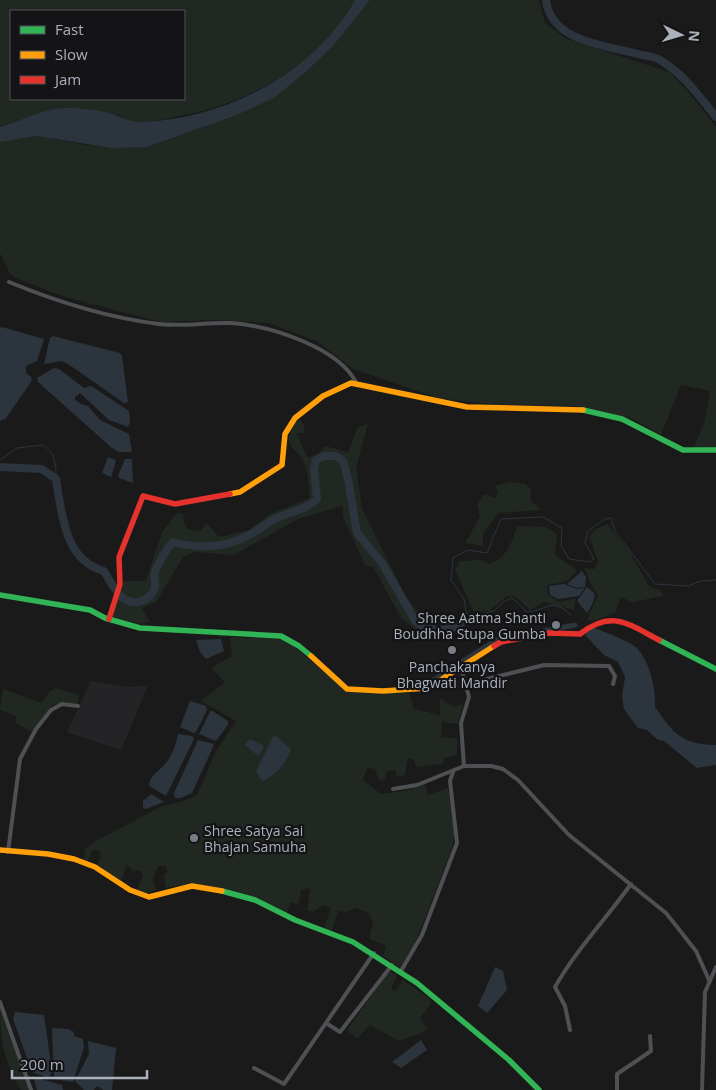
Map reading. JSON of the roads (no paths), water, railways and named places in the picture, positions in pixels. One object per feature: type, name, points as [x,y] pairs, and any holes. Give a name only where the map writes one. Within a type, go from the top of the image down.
[{"type":"street","points":[[9,282],[39,295],[161,325],[231,323],[286,336],[330,354],[354,376],[357,384]]},
{"type":"street","points":[[109,619],[114,596],[119,588],[121,577],[118,562],[143,496],[175,504],[240,492],[282,465],[285,434],[291,421],[334,389],[351,383],[466,407],[578,409],[622,418],[683,450],[716,450]]},
{"type":"street","points":[[0,595],[90,610],[109,619],[140,628],[281,636],[299,646],[341,685],[354,690],[428,688],[461,668],[471,659],[501,642],[549,633],[580,634],[590,626],[612,619],[644,632],[716,668]]},
{"type":"street","points":[[467,684],[544,665],[567,664],[609,666],[615,676],[613,684]]},
{"type":"street","points":[[461,668],[467,684],[469,697],[461,723],[464,766]]},
{"type":"street","points":[[8,852],[20,759],[36,729],[51,710],[62,704],[78,706]]},
{"type":"street","points":[[393,789],[405,788],[453,772],[464,766],[491,766],[503,769],[518,780],[569,834],[666,913],[696,952],[709,980]]},
{"type":"street","points":[[401,971],[422,935],[457,843],[450,781],[453,772]]},
{"type":"street","points":[[0,850],[48,854],[74,859],[95,867],[130,890],[149,897],[192,886],[234,894],[352,942],[401,971],[509,1060],[539,1090]]},
{"type":"street","points":[[570,1030],[565,1006],[555,987],[582,947],[608,917],[631,884]]},
{"type":"street","points":[[281,1090],[374,954]]},
{"type":"street","points":[[326,1023],[340,1032],[392,965]]},
{"type":"street","points":[[702,1090],[705,992],[716,967]]},
{"type":"street","points":[[0,1002],[31,1090]]},
{"type":"street","points":[[617,1090],[617,1074],[651,1051],[650,1036]]},
{"type":"street","points":[[254,1068],[284,1084]]},
{"type":"waterway","points":[[546,0],[550,14],[558,25],[569,33],[596,44],[655,58],[669,66],[691,86],[716,117]]},
{"type":"waterway","points":[[0,460],[17,448],[43,445],[51,452],[56,469],[56,479]]},
{"type":"waterway","points":[[0,467],[42,469],[56,479],[63,521],[67,534],[80,557],[104,571],[120,596],[125,600],[138,602],[146,599],[154,591],[155,572],[173,542],[192,546],[212,546],[231,543],[249,535],[279,517],[308,506],[317,499],[314,469],[316,460],[324,456],[336,456],[343,461],[348,479],[357,533],[382,563],[416,622],[422,626],[443,630],[456,626],[467,617]]},
{"type":"waterway","points":[[571,615],[564,609],[553,605],[527,612],[512,598],[503,602],[494,611],[467,617],[464,599],[451,580],[453,558],[468,550],[487,553],[501,519],[543,517],[562,528],[561,545],[569,559],[590,562],[594,559],[585,543],[588,531],[605,519],[611,518],[615,531],[655,584],[688,586],[701,581],[716,580]]},
{"type":"waterway","points":[[418,686],[430,682],[496,640],[575,625]]},
{"type":"place","name":"Shree Aatma Shanti Boudhha Stupa Gumba","points":[[556,625]]},
{"type":"place","name":"Panchakanya Bhagwati Mandir","points":[[452,650]]},
{"type":"place","name":"Shree Satya Sai Bhajan Samuha","points":[[194,838]]}]
